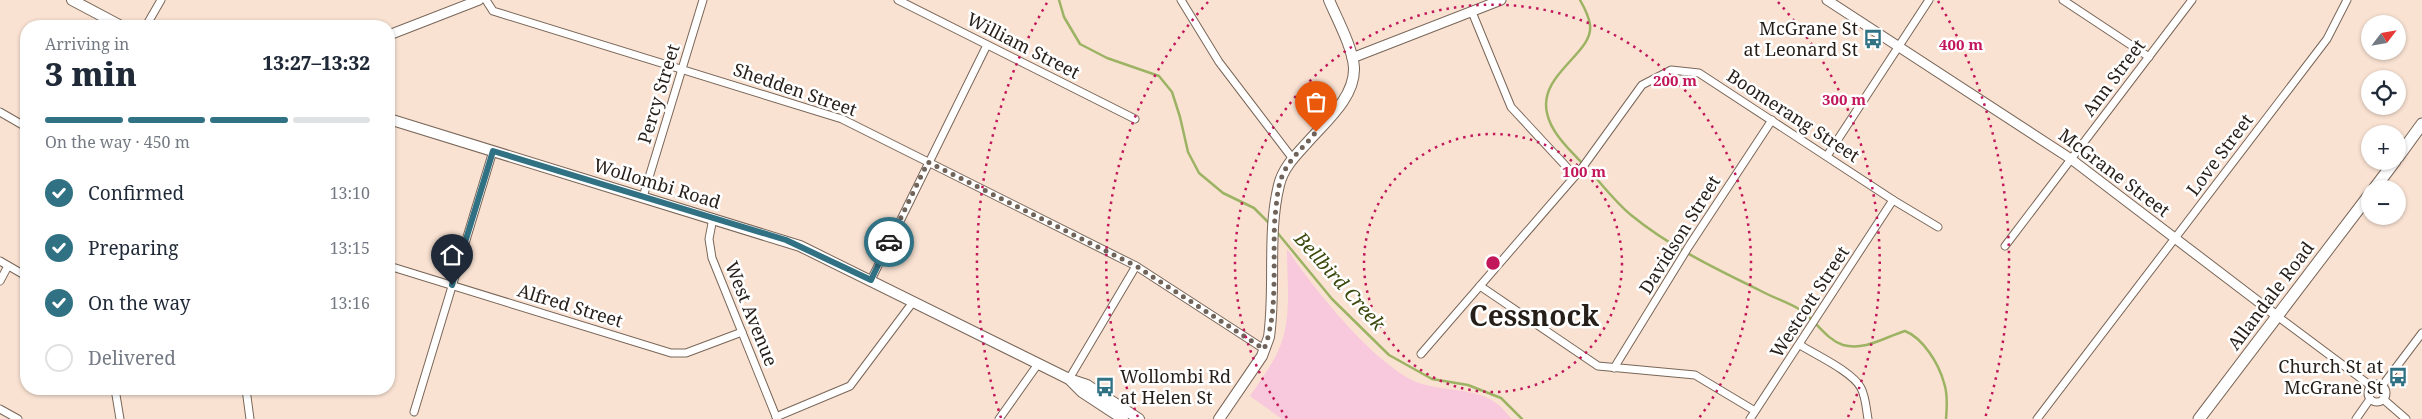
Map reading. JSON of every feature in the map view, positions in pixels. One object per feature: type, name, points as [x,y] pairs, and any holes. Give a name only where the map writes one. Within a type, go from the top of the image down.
[{"type":"main road","points":[[72,0],[110,20]]},
{"type":"main road","points":[[1219,419],[1264,349],[1269,337],[1272,312],[1275,219],[1280,183],[1293,160],[1346,98],[1353,76],[1352,58],[1330,0]]},
{"type":"main road","name":"Wollombi Road","points":[[395,121],[800,246],[1038,364],[1069,379],[1087,385],[1139,419]]},
{"type":"main road","points":[[2406,146],[2422,124]]},
{"type":"main road","name":"Allandale Road","points":[[2199,419],[2361,206]]},
{"type":"main road","name":"Wollombi Road","points":[[1069,379],[1082,392],[1123,419]]},
{"type":"street","points":[[149,20],[161,0]]},
{"type":"street","points":[[395,33],[480,0]]},
{"type":"street","name":"Shedden Street","points":[[486,0],[493,11],[842,119],[1136,266],[1264,349]]},
{"type":"street","name":"Percy Street","points":[[643,197],[703,0]]},
{"type":"street","name":"William Street","points":[[898,0],[1135,119]]},
{"type":"street","points":[[1181,0],[1219,62],[1293,160]]},
{"type":"street","points":[[1352,58],[1501,0]]},
{"type":"street","name":"McGrane Street","points":[[1827,0],[2071,159],[2370,386]]},
{"type":"street","points":[[1827,156],[1929,0]]},
{"type":"street","points":[[2064,0],[2149,57]]},
{"type":"street","name":"Ann Street","points":[[2005,246],[2192,0]]},
{"type":"street","name":"Love Street","points":[[2037,419],[2327,39],[2347,0]]},
{"type":"street","points":[[1472,12],[1510,107],[1575,176]]},
{"type":"street","points":[[871,280],[987,45]]},
{"type":"street","name":"Boomerang Street","points":[[1421,354],[1582,168],[1642,86],[1672,70],[1699,73],[1893,200],[1938,226]]},
{"type":"street","points":[[0,112],[20,123]]},
{"type":"street","name":"Davidson Street","points":[[1614,368],[1689,246],[1772,120]]},
{"type":"street","points":[[414,412],[493,151]]},
{"type":"street","name":"Westcott Street","points":[[1750,419],[1893,200]]},
{"type":"street","name":"West Avenue","points":[[713,218],[709,239],[710,251],[776,418]]},
{"type":"street","points":[[0,261],[20,273]]},
{"type":"street","points":[[0,280],[8,266]]},
{"type":"street","points":[[1069,379],[1136,266]]},
{"type":"street","name":"Alfred Street","points":[[395,268],[671,353],[686,353],[742,332]]},
{"type":"street","points":[[1480,286],[1598,366],[1695,375],[1755,411]]},
{"type":"street","points":[[776,418],[850,386],[913,302]]},
{"type":"street","points":[[2382,386],[2422,333]]},
{"type":"street","points":[[1800,345],[1847,374],[1860,386],[1865,397],[1868,419]]},
{"type":"street","points":[[999,419],[1038,364]]},
{"type":"street","points":[[2376,384],[2382,386],[2385,392],[2383,399],[2377,402],[2370,399],[2368,392],[2370,386],[2376,384]]},
{"type":"street","points":[[116,395],[120,419]]},
{"type":"street","points":[[247,395],[250,419]]},
{"type":"street","points":[[2356,419],[2370,399]]},
{"type":"street","points":[[2383,399],[2406,419]]},
{"type":"street","points":[[0,409],[18,419]]},
{"type":"shaded area","points":[[1287,249],[1347,325],[1384,361],[1419,383],[1469,392],[1488,398],[1500,406],[1512,419],[1282,419],[1250,396],[1273,361],[1283,338],[1288,305]]},
{"type":"waterway","name":"Bellbird Creek","points":[[1059,0],[1064,17],[1080,44],[1107,58],[1159,76],[1172,92],[1188,152],[1199,173],[1223,193],[1254,208],[1271,225]]},
{"type":"waterway","points":[[1580,0],[1590,25],[1589,35],[1584,45],[1558,75],[1550,87],[1546,99],[1549,121],[1563,143],[1619,204],[1646,227],[1710,266],[1799,309],[1825,334],[1837,342],[1843,345],[1859,346],[1875,343],[1905,331],[1912,334],[1929,352],[1942,376],[1947,396],[1946,419]]},
{"type":"waterway","name":"Bellbird Creek","points":[[1276,231],[1332,299],[1389,355],[1432,379],[1468,385],[1501,398],[1522,419]]},
{"type":"way so far","points":[[889,242],[928,162],[1136,266],[1264,349],[1269,337],[1272,312],[1277,194],[1282,175],[1316,132]]},
{"type":"place","name":"McGrane St at Leonard St","points":[[1873,39]]},
{"type":"place","name":"Church St at McGrane St","points":[[2398,377]]},
{"type":"place","name":"Wollombi Rd at Helen St","points":[[1105,387]]},
{"type":"district","name":"Cessnock","points":[[1534,316]]},
{"type":"route","points":[[452,285],[493,151],[786,240],[871,280],[889,242]]}]
